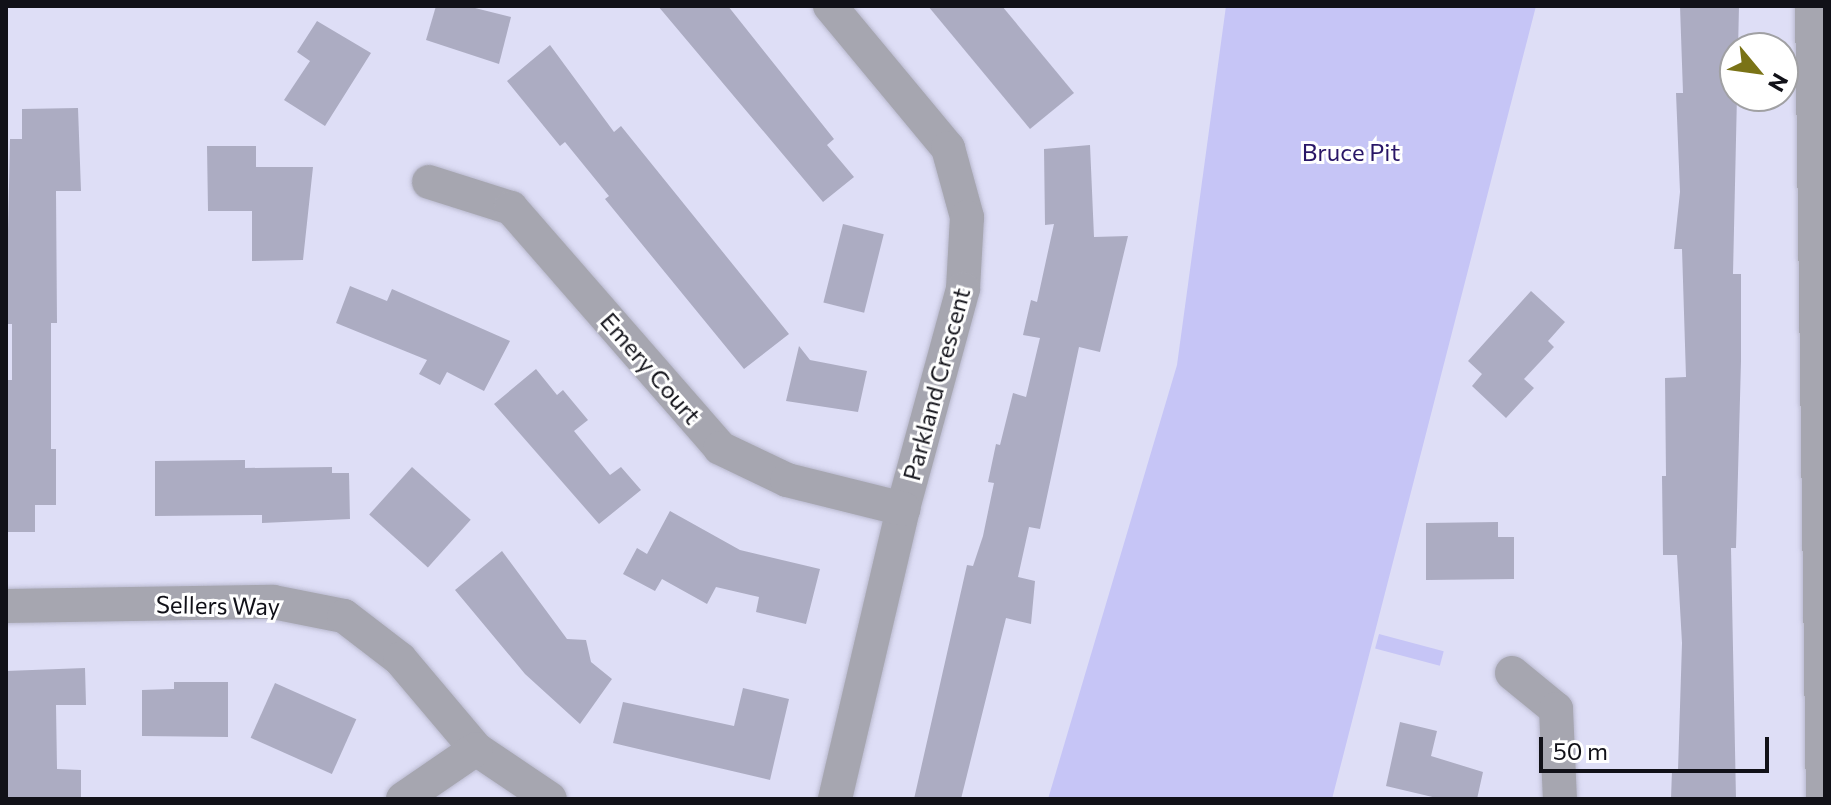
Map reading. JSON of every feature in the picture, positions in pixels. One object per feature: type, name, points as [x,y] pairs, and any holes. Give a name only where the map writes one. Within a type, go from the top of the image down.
[{"type":"street","name":"Parkland Crescent","points":[[830,6],[948,148],[967,217],[963,289],[903,509],[835,799]]},
{"type":"street","points":[[1812,6],[1818,82],[1823,799]]},
{"type":"street","name":"Emery Court","points":[[429,182],[511,208],[720,448],[787,480],[903,509]]},
{"type":"street","name":"Sellers Way","points":[[6,606],[273,602],[344,616],[400,659],[476,749],[550,799]]},
{"type":"street","points":[[1512,673],[1556,709],[1560,799]]},
{"type":"street","points":[[403,799],[476,749]]},
{"type":"green space","name":"Bruce Pit","points":[[1226,6],[1536,6],[1332,799],[1048,799],[1177,365]]},
{"type":"green space","points":[[1379,634],[1444,651],[1440,666],[1375,648]]},
{"type":"building","points":[[436,6],[467,6],[511,17],[499,64],[426,40]]},
{"type":"building","points":[[658,6],[728,6],[834,139],[827,145],[854,177],[823,202]]},
{"type":"building","points":[[928,6],[1002,6],[1074,93],[1030,129]]},
{"type":"building","points":[[1680,6],[1739,6],[1738,32],[1719,32],[1719,112],[1737,112],[1733,274],[1741,274],[1736,548],[1731,548],[1736,799],[1671,799],[1672,770],[1678,770],[1682,643],[1677,555],[1663,555],[1662,476],[1666,476],[1665,378],[1686,377],[1682,249],[1674,249],[1680,192],[1676,93],[1683,93]]},
{"type":"building","points":[[317,21],[371,53],[325,126],[284,100],[310,61],[297,52]]},
{"type":"building","points":[[550,45],[614,132],[621,126],[789,334],[744,369],[605,199],[609,196],[565,142],[560,146],[507,81]]},
{"type":"building","points":[[78,108],[81,191],[56,191],[57,323],[51,323],[51,449],[56,449],[56,505],[35,505],[35,532],[6,532],[6,380],[12,380],[12,324],[6,324],[10,139],[22,139],[22,109]]},
{"type":"building","points":[[1090,145],[1094,237],[1128,236],[1100,352],[1079,347],[1040,529],[1029,527],[1018,577],[1035,581],[1031,624],[1006,618],[961,799],[914,799],[967,565],[973,566],[983,536],[994,483],[988,482],[996,444],[1000,445],[1013,393],[1026,397],[1040,338],[1023,335],[1031,300],[1037,302],[1054,224],[1045,225],[1044,149]]},
{"type":"building","points":[[207,146],[256,146],[256,167],[313,167],[303,260],[252,261],[252,211],[208,211]]},
{"type":"building","points":[[843,224],[884,234],[864,313],[823,303]]},
{"type":"building","points":[[350,286],[387,301],[392,289],[510,341],[484,391],[447,372],[440,385],[419,374],[427,360],[336,323]]},
{"type":"building","points":[[1531,291],[1565,322],[1548,341],[1554,347],[1524,379],[1534,388],[1506,418],[1472,386],[1482,374],[1468,361]]},
{"type":"building","points":[[799,346],[810,360],[867,371],[858,412],[786,401]]},
{"type":"building","points":[[536,369],[557,395],[563,390],[588,420],[574,431],[610,475],[621,467],[641,490],[599,524],[494,404]]},
{"type":"building","points":[[245,460],[245,468],[332,467],[332,473],[349,473],[350,519],[262,523],[262,515],[155,516],[155,461]]},
{"type":"building","points":[[412,467],[471,520],[428,567],[369,515]]},
{"type":"building","points":[[670,511],[740,550],[820,569],[806,624],[756,612],[759,597],[716,587],[707,604],[662,579],[655,591],[623,574],[637,548],[647,554]]},
{"type":"building","points":[[1498,522],[1498,537],[1514,537],[1514,579],[1426,580],[1426,523]]},
{"type":"building","points":[[502,551],[567,639],[586,640],[591,662],[612,679],[580,724],[525,674],[455,590]]},
{"type":"building","points":[[85,668],[86,705],[56,705],[57,769],[81,770],[81,799],[6,799],[6,671]]},
{"type":"building","points":[[174,682],[228,682],[228,737],[142,736],[142,690],[174,689]]},
{"type":"building","points":[[275,683],[356,719],[332,774],[251,738]]},
{"type":"building","points":[[743,688],[789,699],[770,780],[613,743],[623,702],[734,726]]},
{"type":"building","points":[[1400,722],[1437,731],[1431,756],[1483,772],[1477,799],[1441,799],[1386,786]]}]
